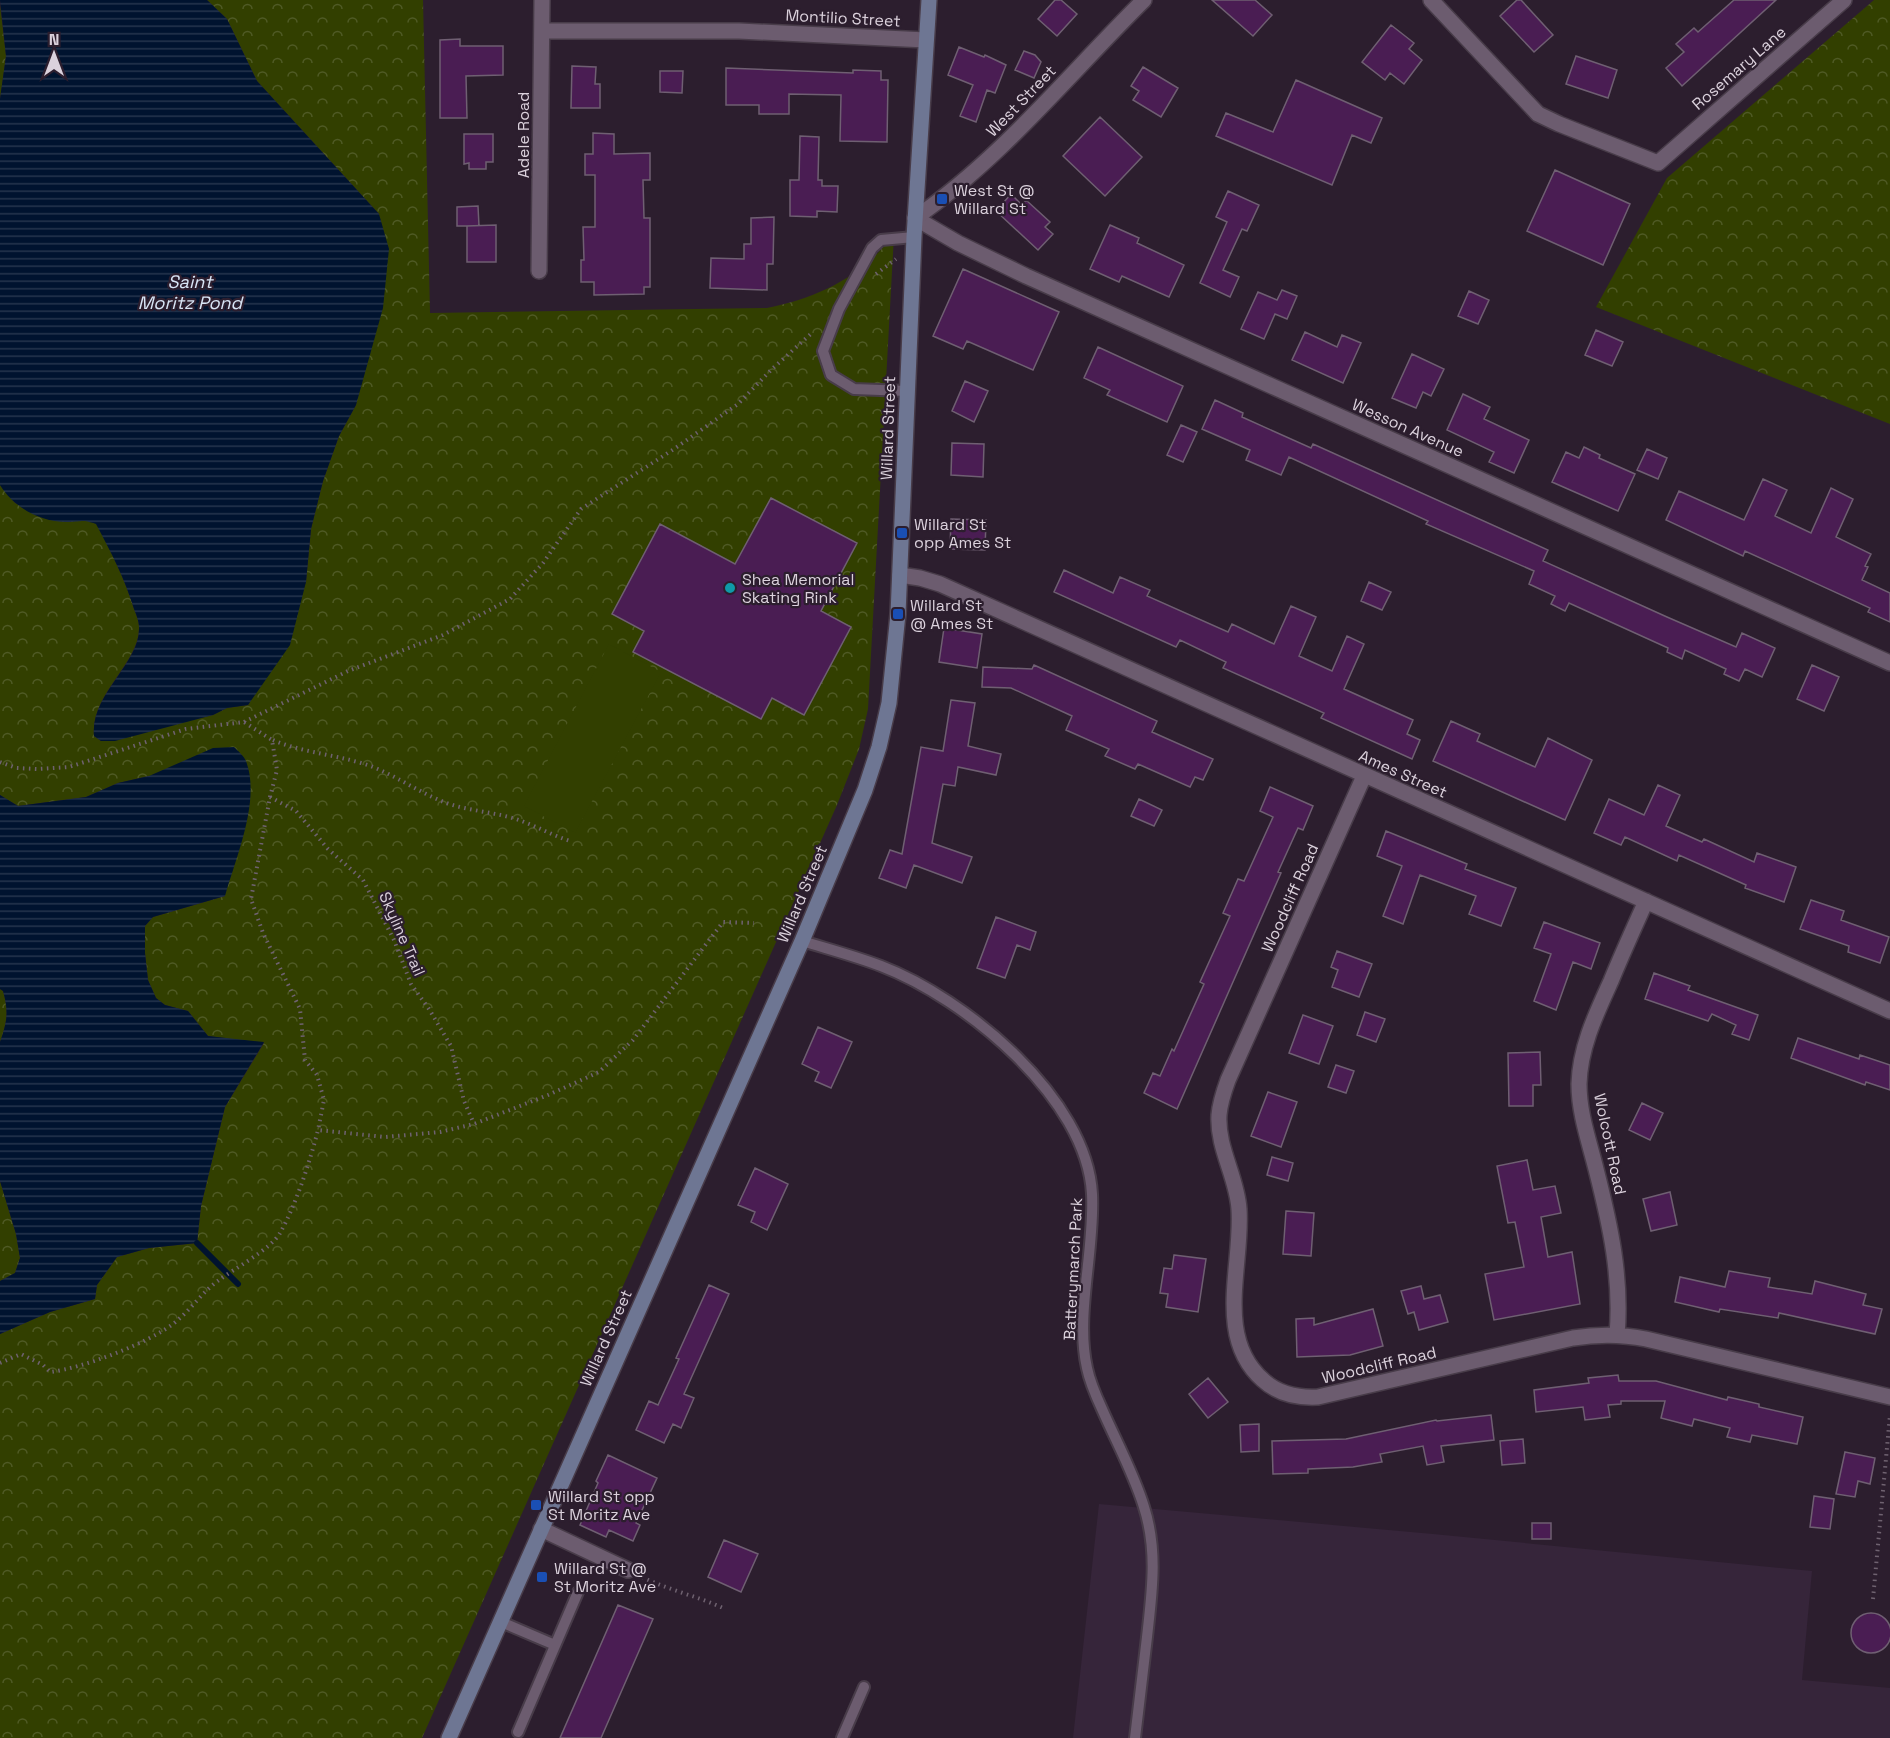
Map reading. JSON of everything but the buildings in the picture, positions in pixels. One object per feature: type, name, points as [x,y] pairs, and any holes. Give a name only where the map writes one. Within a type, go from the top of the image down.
[{"type":"main road","name":"Willard Street","points":[[449,1738],[802,941],[865,790],[879,747],[892,679],[900,575],[915,218],[929,0]]},
{"type":"street","name":"Adele Road","points":[[539,271],[542,0]]},
{"type":"street","name":"West Street","points":[[915,218],[959,186],[990,159],[1144,0]]},
{"type":"street","name":"Rosemary Lane","points":[[1431,0],[1538,114],[1658,163],[1844,0]]},
{"type":"street","name":"Montilio Street","points":[[542,31],[739,31],[926,40]]},
{"type":"street","name":"Wesson Avenue","points":[[915,218],[952,240],[1026,276],[1890,663]]},
{"type":"street","name":"Ames Street","points":[[900,575],[940,584],[1890,1011]]},
{"type":"street","name":"Woodcliff Road","points":[[1364,776],[1228,1080],[1221,1104],[1219,1115],[1221,1140],[1235,1182],[1239,1211],[1234,1318],[1244,1355],[1250,1366],[1267,1384],[1289,1394],[1309,1398],[1573,1338],[1617,1335],[1646,1339],[1890,1397]]},
{"type":"street","name":"Wolcott Road","points":[[1617,1335],[1619,1291],[1615,1251],[1584,1120],[1579,1085],[1583,1054],[1592,1025],[1646,902]]},
{"type":"street","points":[[541,1529],[628,1570]]},
{"type":"lane","points":[[907,391],[854,389],[831,375],[823,351],[839,309],[872,248],[882,240],[914,241]]},
{"type":"lane","name":"Batterymarch Park","points":[[802,941],[881,966],[914,982],[974,1020],[1011,1052],[1041,1084],[1068,1120],[1080,1145],[1088,1167],[1092,1196],[1084,1332],[1087,1369],[1142,1500],[1153,1550],[1153,1584],[1136,1738]]},
{"type":"lane","points":[[518,1732],[578,1592]]},
{"type":"lane","points":[[501,1622],[555,1645]]},
{"type":"lane","points":[[842,1738],[864,1687]]},
{"type":"path","points":[[872,278],[914,241]]},
{"type":"path","points":[[0,762],[16,768],[37,770],[69,767],[186,729],[244,722],[348,671],[443,635],[510,599],[543,564],[581,508],[674,449],[738,404],[772,369],[816,330]]},
{"type":"path","points":[[244,722],[272,740],[301,751],[362,763],[412,785],[439,800],[471,810],[523,821],[570,841]]},
{"type":"path","points":[[0,1363],[21,1354],[43,1365],[50,1372],[91,1362],[154,1336],[174,1323],[213,1284],[280,1235],[296,1197],[318,1130],[324,1100],[316,1075],[305,1060],[300,1009],[263,933],[251,899],[277,770],[272,740]]},
{"type":"path","name":"Skyline Trail","points":[[270,796],[296,811],[328,849],[363,880],[394,939],[411,984],[451,1046],[464,1101],[474,1124]]},
{"type":"path","points":[[318,1130],[385,1137],[440,1132],[474,1124],[599,1072],[633,1040],[723,922],[754,923]]},
{"type":"path","points":[[1873,1599],[1890,1414]]},
{"type":"path","points":[[628,1570],[652,1582],[701,1598],[723,1608]]},
{"type":"shaded area","points":[[1099,1504],[1812,1571],[1802,1680],[1890,1688],[1890,1738],[1073,1738]]},
{"type":"green space","points":[[207,0],[423,0],[430,313],[767,308],[804,298],[837,284],[867,263],[894,235],[868,709],[859,749],[837,805],[422,1738],[0,1738],[0,1334],[50,1312],[95,1299],[97,1285],[117,1257],[149,1248],[197,1243],[201,1206],[225,1107],[264,1043],[208,1036],[188,1011],[165,1005],[156,998],[148,980],[145,926],[153,917],[225,896],[149,776],[118,783],[86,797],[18,806],[0,795],[0,485],[15,503],[68,522],[83,519],[97,524],[126,587],[138,622],[137,640],[132,653],[99,706],[94,736],[101,741],[213,715],[227,708],[248,705],[306,582],[311,529],[323,481],[339,436],[356,405],[379,214],[257,81],[227,19]]},
{"type":"green space","points":[[1874,0],[1890,0],[1890,424],[1596,307],[1667,178]]},
{"type":"green space","points":[[0,5],[6,56],[0,99]]},
{"type":"green space","points":[[609,644],[661,672],[575,833],[524,806]]},
{"type":"green space","points":[[0,989],[3,991],[7,1011],[0,1042]]},
{"type":"green space","points":[[0,1181],[16,1234],[20,1258],[15,1273],[0,1281]]},
{"type":"water","name":"Saint Moritz Pond","points":[[0,0],[207,0],[227,19],[257,81],[379,214],[389,249],[383,308],[356,405],[339,436],[323,481],[311,529],[306,582],[290,645],[248,705],[227,708],[213,715],[115,741],[101,741],[94,736],[95,721],[107,693],[132,653],[139,627],[117,566],[96,524],[84,521],[59,522],[39,517],[13,501],[0,485],[0,99],[6,56]]},
{"type":"water","points":[[234,747],[246,761],[251,793],[245,828],[225,896],[153,917],[145,926],[148,980],[156,998],[165,1005],[188,1011],[208,1036],[264,1042],[225,1107],[201,1206],[197,1243],[149,1248],[117,1257],[97,1285],[95,1299],[50,1312],[0,1334],[0,1281],[15,1273],[20,1258],[16,1234],[0,1181],[0,1042],[7,1011],[3,991],[0,989],[0,795],[18,806],[86,797],[118,783],[149,776],[213,748]]},
{"type":"waterway","points":[[197,1243],[238,1284]]},
{"type":"place","name":"West St @ Willard St","points":[[942,199]]},
{"type":"place","name":"Willard St opp Ames St","points":[[902,533]]},
{"type":"place","name":"Shea Memorial Skating Rink","points":[[730,588]]},
{"type":"place","name":"Willard St @ Ames St","points":[[898,614]]},
{"type":"place","name":"Willard St opp St Moritz Ave","points":[[536,1505]]},
{"type":"place","name":"Willard St @ St Moritz Ave","points":[[542,1577]]}]
